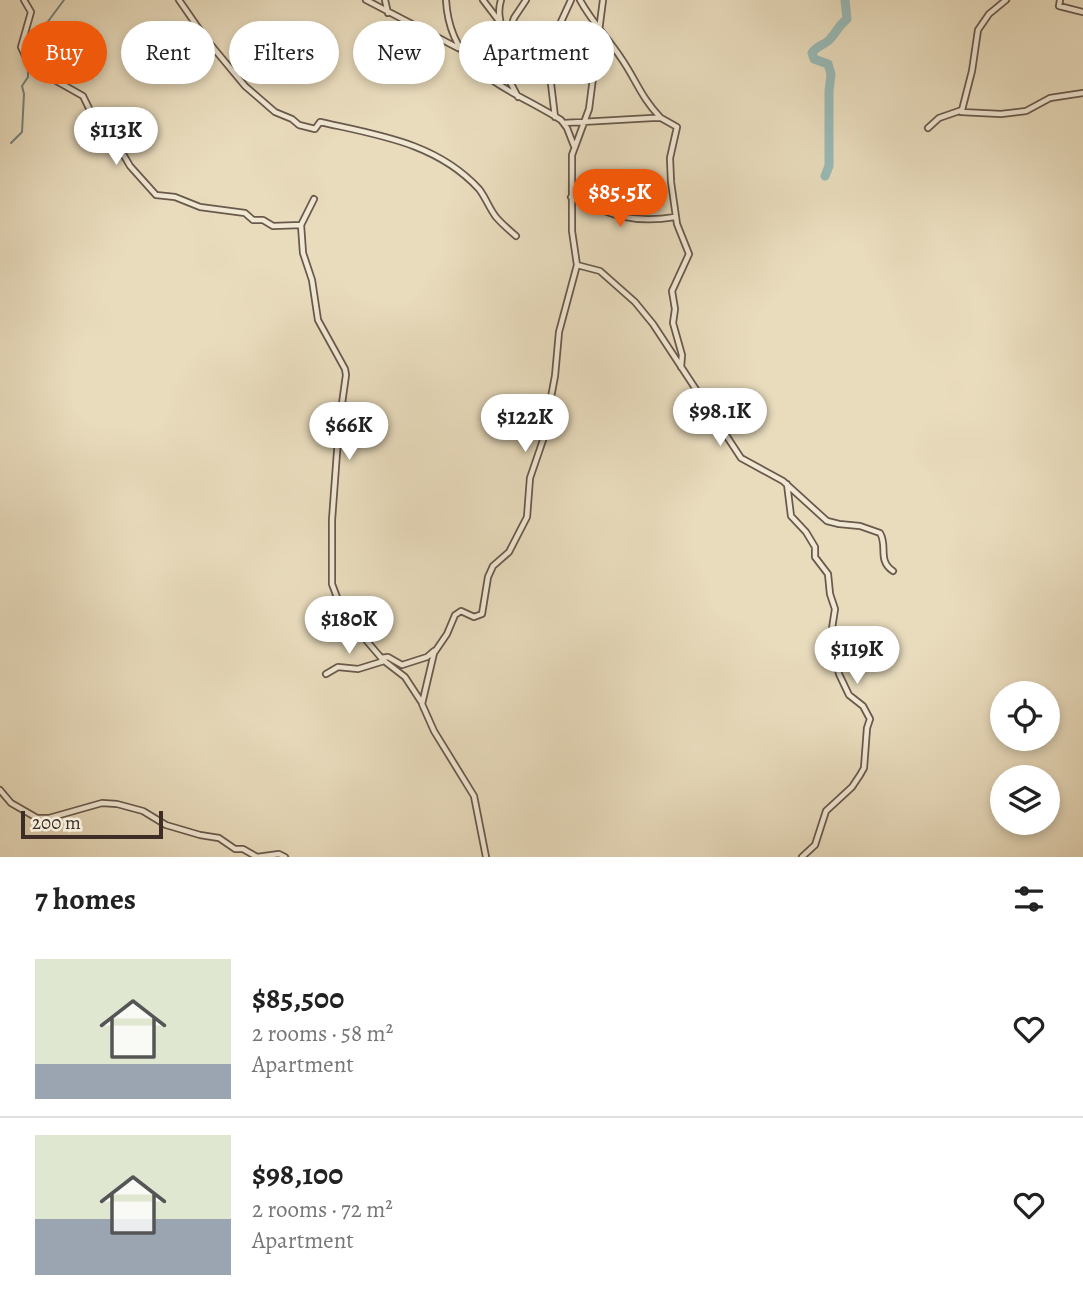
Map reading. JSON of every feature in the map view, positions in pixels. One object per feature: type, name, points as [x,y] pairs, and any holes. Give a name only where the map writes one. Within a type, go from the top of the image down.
[{"type":"street","points":[[24,0],[31,12],[21,47],[28,62],[83,96],[106,143],[123,154],[156,195],[181,198],[200,207],[245,213],[253,220],[263,220],[273,226],[301,225]]},
{"type":"street","points":[[179,0],[206,39],[245,86],[275,112],[305,128],[315,129],[320,122],[371,132],[433,154],[480,190],[496,217],[516,236]]},
{"type":"street","points":[[366,0],[459,48]]},
{"type":"street","points":[[385,0],[388,13]]},
{"type":"street","points":[[446,0],[450,24],[459,48]]},
{"type":"street","points":[[483,0],[499,21]]},
{"type":"street","points":[[499,21],[501,0]]},
{"type":"street","points":[[513,21],[526,0]]},
{"type":"street","points":[[555,117],[546,42],[560,24],[571,0]]},
{"type":"street","points":[[580,0],[593,21]]},
{"type":"street","points":[[600,21],[603,0]]},
{"type":"street","points":[[961,112],[967,98],[978,30],[989,14],[1006,0]]},
{"type":"street","points":[[1059,0],[1059,6],[1083,12]]},
{"type":"street","points":[[614,48],[641,95],[661,118],[676,125],[678,131],[670,158],[675,217],[689,254],[672,293],[673,323],[682,355],[681,367]]},
{"type":"street","points":[[498,84],[564,122],[661,118]]},
{"type":"street","points":[[512,84],[519,98]]},
{"type":"street","points":[[422,704],[435,651],[457,613],[464,612],[474,617],[482,614],[488,577],[494,566],[509,552],[527,517],[530,478],[543,440],[555,376],[559,332],[577,265],[572,231],[571,164],[574,147],[586,121],[593,84]]},
{"type":"street","points":[[928,128],[939,118],[961,112],[995,115],[1026,111],[1050,98],[1083,93]]},
{"type":"street","points":[[564,122],[574,147]]},
{"type":"street","points":[[571,197],[633,219],[645,221],[675,217]]},
{"type":"street","points":[[314,199],[301,225],[303,251],[312,280],[317,317],[346,375],[338,425],[332,520],[332,584],[347,615],[383,659],[405,677],[474,796],[486,857]]},
{"type":"street","points":[[577,265],[600,271],[628,295],[653,324],[741,458],[762,467],[787,484],[827,520],[880,533],[884,541],[885,564],[893,571]]},
{"type":"street","points":[[787,484],[791,516],[806,532],[815,547],[815,557],[828,574],[835,609],[831,638],[842,682],[852,699],[863,706],[870,719],[864,768],[852,787],[826,811],[815,845],[802,857]]},
{"type":"street","points":[[326,674],[338,667],[358,669],[388,657],[402,665],[427,657],[435,651]]},
{"type":"street","points":[[0,790],[11,803],[37,818],[49,818],[102,803],[117,804],[143,811],[166,825],[219,838],[235,849],[243,849],[257,857],[279,854],[285,857]]},
{"type":"waterway","points":[[48,21],[64,0]]},
{"type":"waterway","points":[[825,176],[829,166],[831,74],[828,64],[814,59],[812,53],[829,40],[847,19],[845,0]]},
{"type":"waterway","points":[[11,143],[22,132],[23,84]]}]
